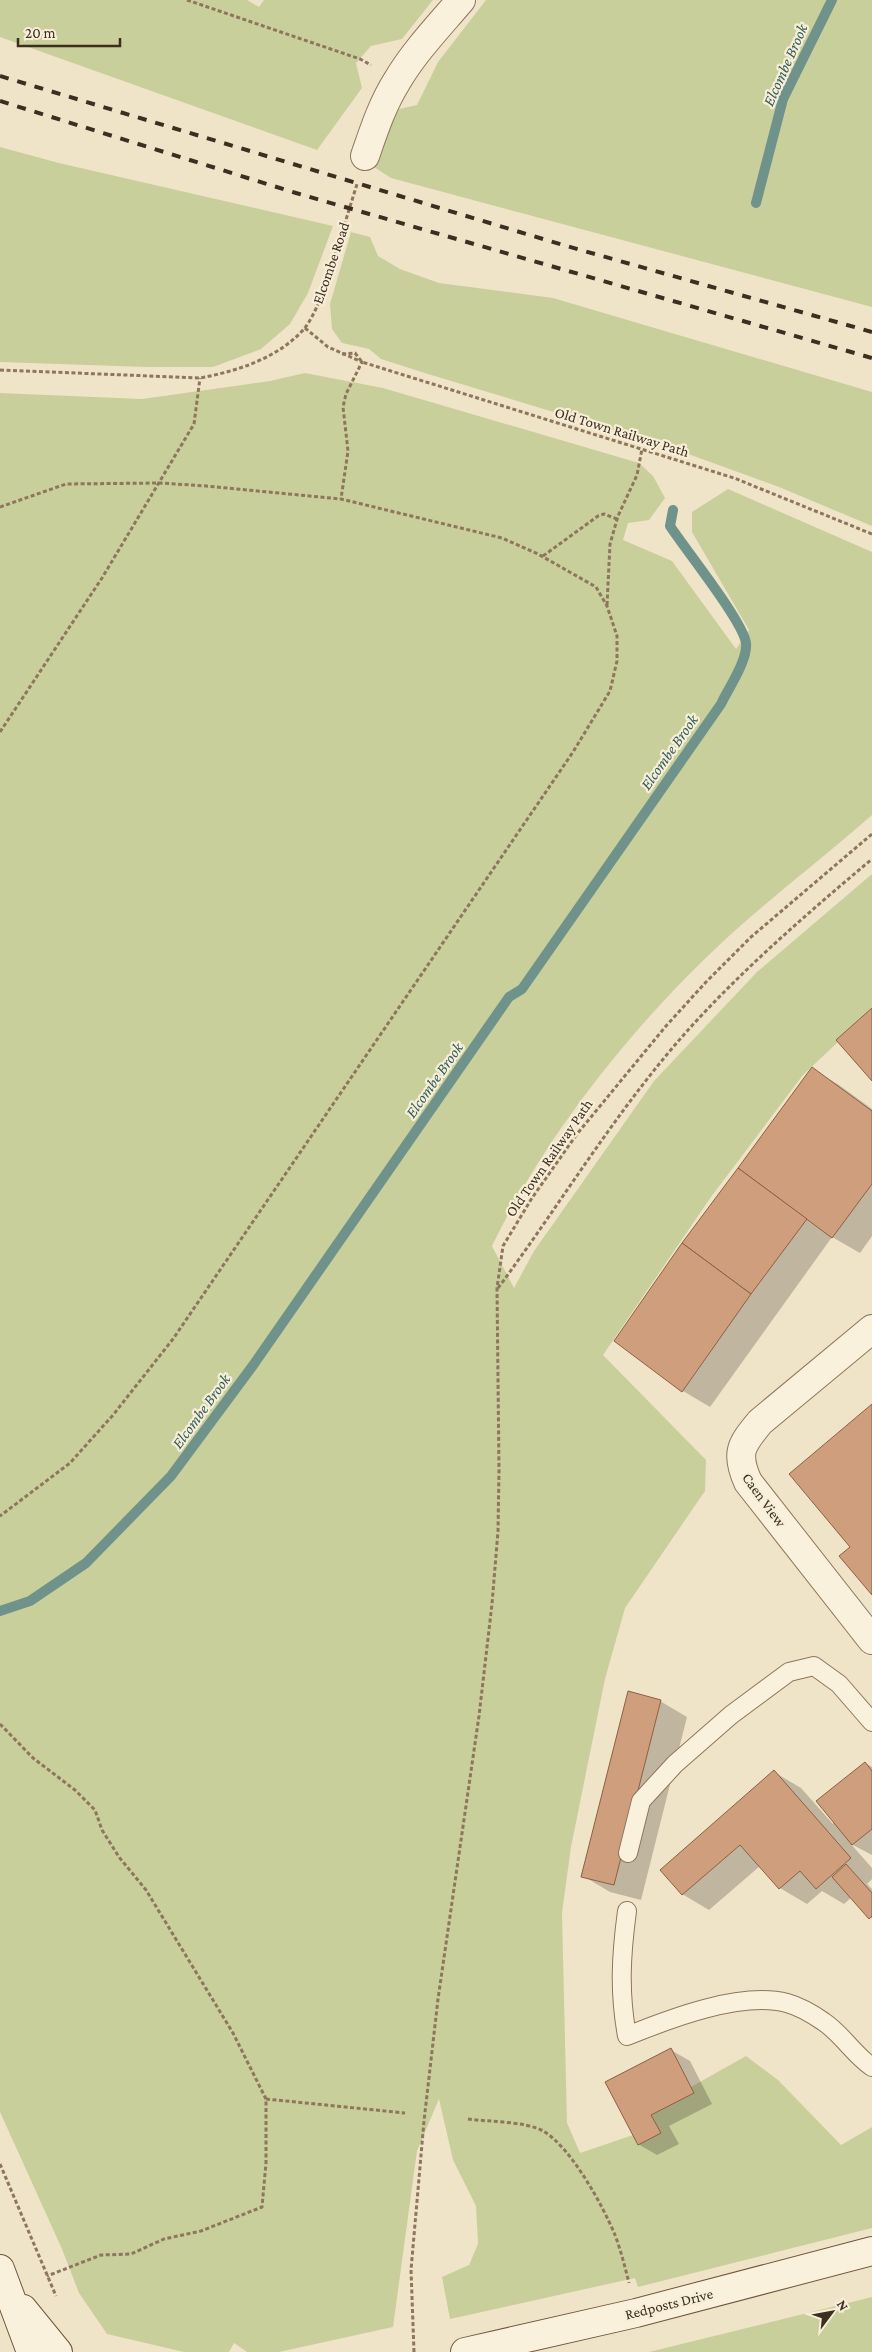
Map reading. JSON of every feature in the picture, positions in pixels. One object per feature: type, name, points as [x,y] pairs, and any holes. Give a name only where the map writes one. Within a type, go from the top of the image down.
[{"type":"street","points":[[365,156],[385,103],[397,80],[434,31],[461,0]]},
{"type":"street","name":"Caen View","points":[[872,1329],[760,1422],[748,1436],[741,1450],[740,1465],[748,1482],[872,1640]]},
{"type":"street","name":"Redposts Drive","points":[[465,2352],[636,2313],[872,2251]]},
{"type":"street","points":[[4,2281],[31,2352]]},
{"type":"street","points":[[4,2281],[58,2352]]},
{"type":"lane","points":[[628,1853],[641,1801],[675,1764],[731,1715],[789,1672],[814,1666],[839,1684],[872,1722]]},
{"type":"lane","points":[[627,1911],[620,1956],[621,2003],[627,2036],[662,2021],[719,2005],[754,2000],[787,2003],[825,2023],[872,2067]]},
{"type":"path","points":[[187,0],[360,59],[397,80]]},
{"type":"path","name":"Elcombe Road","points":[[0,370],[200,378],[222,374],[266,358],[279,350],[305,328],[323,294],[365,156]]},
{"type":"path","name":"Old Town Railway Path","points":[[305,328],[328,347],[342,354],[355,353],[362,362],[734,478],[872,534]]},
{"type":"path","points":[[341,499],[348,451],[343,407],[346,394],[362,362]]},
{"type":"path","points":[[0,732],[102,578],[194,424],[200,378]]},
{"type":"path","points":[[607,606],[610,544],[617,519],[637,476],[642,449]]},
{"type":"path","points":[[0,507],[66,484],[160,483],[341,499],[502,538],[543,556],[596,587],[607,606],[617,636],[617,661],[610,691],[568,760],[173,1339],[114,1415],[70,1464],[0,1516]]},
{"type":"path","points":[[543,556],[598,516],[604,514],[617,519]]},
{"type":"path","name":"Old Town Railway Path","points":[[414,2352],[411,2270],[438,1999],[479,1716],[498,1531],[497,1288],[503,1246],[532,1198],[577,1134],[630,1068],[706,982],[751,937],[872,834]]},
{"type":"path","points":[[497,1288],[629,1104],[689,1029],[765,954],[872,859]]},
{"type":"path","points":[[0,1724],[33,1758],[75,1790],[95,1810],[102,1830],[118,1857],[146,1890],[210,1994],[266,2099],[266,2163],[262,2207],[201,2231],[164,2239],[131,2254],[101,2255],[47,2276]]},
{"type":"path","points":[[266,2099],[405,2113]]},
{"type":"path","points":[[468,2119],[530,2126],[544,2132],[572,2159],[614,2234],[622,2255],[636,2313]]},
{"type":"path","points":[[0,2164],[56,2298]]},
{"type":"green space","points":[[0,0],[247,0],[259,7],[264,0],[433,0],[402,39],[371,46],[356,63],[362,88],[317,150],[0,37]]},
{"type":"green space","points":[[486,0],[872,0],[872,307],[391,178],[374,167],[381,131],[395,110],[417,105],[438,62]]},
{"type":"green space","points":[[0,147],[59,163],[333,226],[308,293],[290,324],[261,349],[213,367],[146,367],[0,362]]},
{"type":"green space","points":[[351,232],[370,237],[378,256],[400,269],[439,283],[553,298],[872,392],[872,526],[779,487],[666,446],[428,374],[381,359],[369,349],[342,343],[332,329],[330,304]]},
{"type":"green space","points":[[305,373],[383,388],[639,463],[653,476],[665,498],[649,520],[628,523],[623,540],[672,561],[736,649],[749,630],[692,532],[692,512],[728,489],[872,552],[872,815],[739,927],[667,997],[633,1035],[569,1116],[515,1202],[492,1246],[514,1288],[534,1251],[654,1081],[757,972],[872,874],[872,1010],[803,1075],[711,1197],[603,1355],[706,1460],[705,1491],[625,1608],[605,1679],[571,1847],[562,1913],[567,2123],[580,2153],[633,2135],[634,2119],[746,2056],[778,2080],[841,2145],[872,2127],[872,2228],[638,2287],[635,2278],[450,2319],[442,2277],[469,2265],[478,2244],[476,2206],[453,2160],[439,2099],[417,2151],[393,2327],[279,2352],[247,2352],[234,2343],[229,2352],[184,2352],[107,2334],[79,2293],[62,2249],[0,2112],[0,393],[142,399],[270,381]]},
{"type":"green space","points":[[872,2297],[872,2352],[649,2352]]},
{"type":"building","points":[[872,1008],[872,1081],[836,1040]]},
{"type":"building","points":[[812,1067],[872,1111],[872,1184],[832,1238],[738,1168]]},
{"type":"building","points":[[738,1168],[807,1219],[751,1294],[682,1243]]},
{"type":"building","points":[[682,1243],[751,1294],[682,1392],[614,1341]]},
{"type":"building","points":[[872,1404],[872,1595],[839,1556],[850,1547],[789,1474]]},
{"type":"building","points":[[628,1691],[661,1700],[614,1885],[581,1877]]},
{"type":"building","points":[[865,1762],[872,1771],[872,1829],[852,1845],[816,1801]]},
{"type":"building","points":[[774,1770],[851,1858],[816,1889],[800,1871],[779,1889],[740,1845],[682,1895],[660,1870]]},
{"type":"building","points":[[846,1864],[872,1893],[872,1916],[869,1919],[832,1877]]},
{"type":"building","points":[[671,2048],[694,2093],[651,2115],[661,2133],[638,2145],[605,2082]]},
{"type":"waterway","name":"Elcombe Brook","points":[[756,203],[783,99],[832,0]]},
{"type":"waterway","name":"Elcombe Brook","points":[[0,1611],[30,1601],[86,1563],[171,1476],[254,1364],[509,997],[522,989],[721,704],[741,666],[746,643],[725,602],[670,526],[673,510]]},
{"type":"railway","points":[[0,76],[563,245],[872,332]]},
{"type":"railway","points":[[0,101],[296,193],[872,358]]}]
